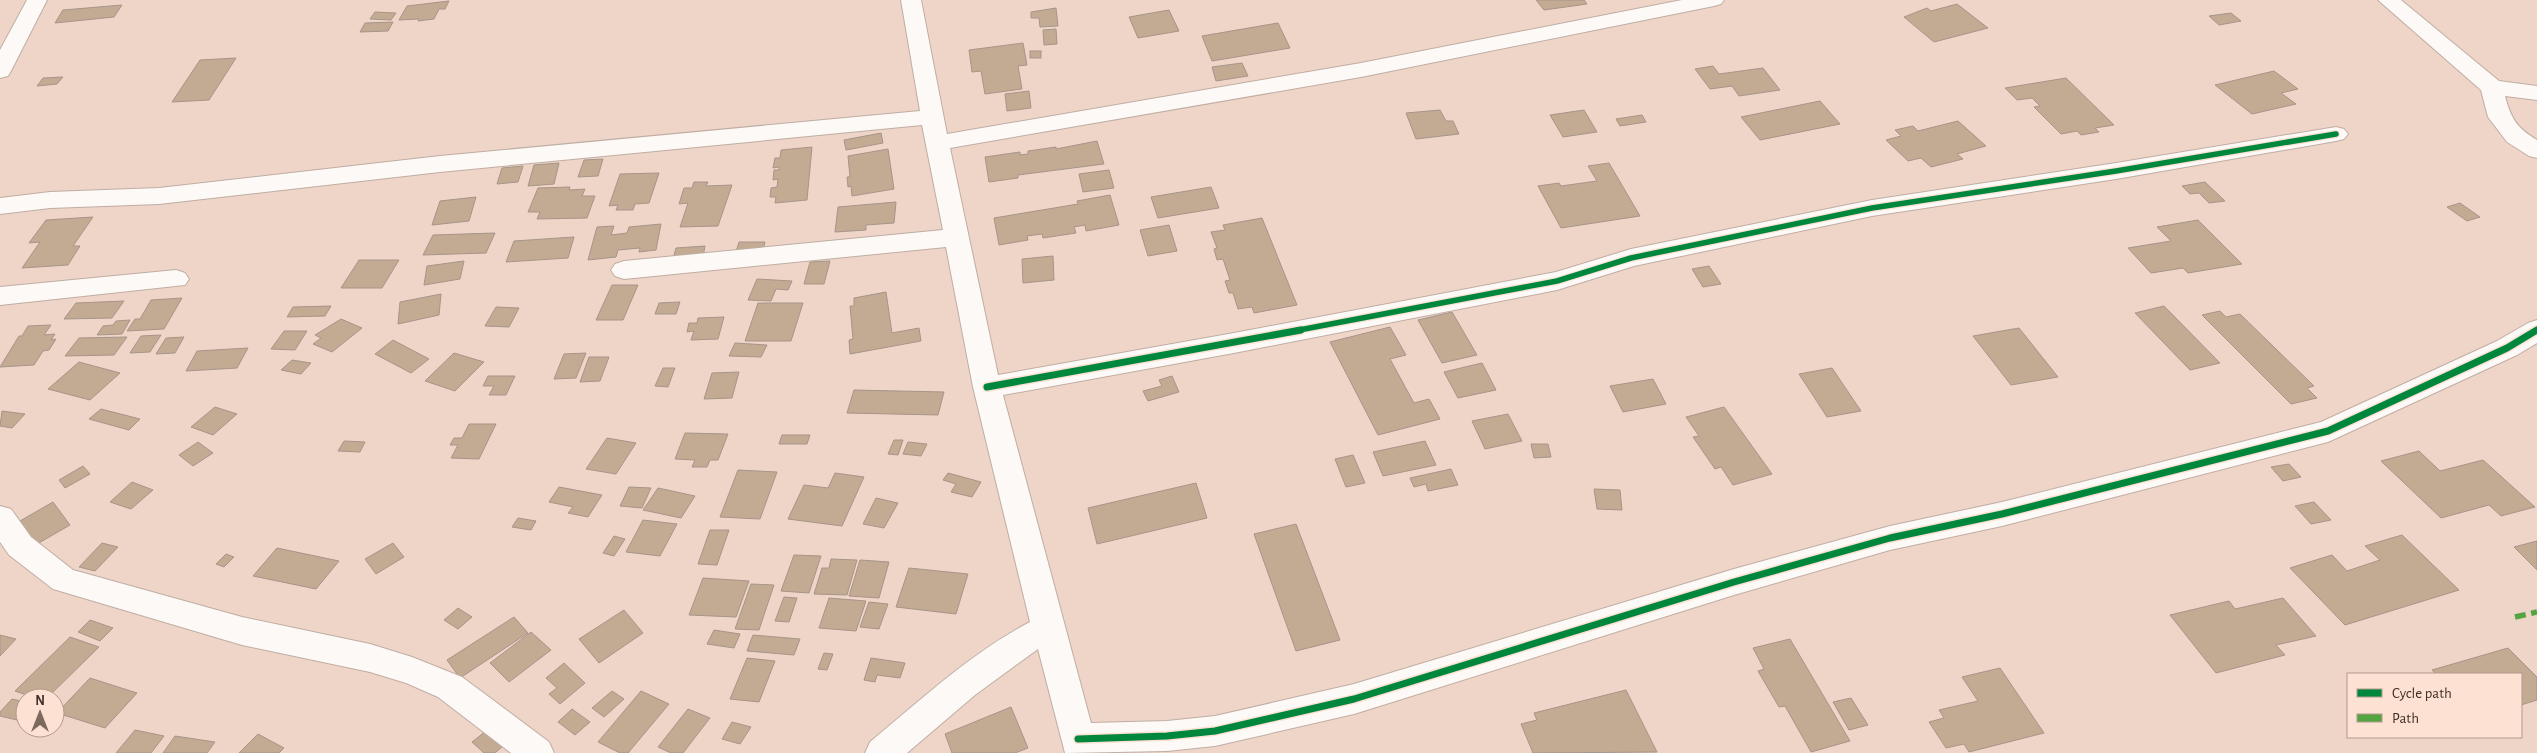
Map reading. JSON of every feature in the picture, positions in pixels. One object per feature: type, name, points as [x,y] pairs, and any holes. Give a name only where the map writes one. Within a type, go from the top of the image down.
[{"type":"street","points":[[0,71],[37,0]]},
{"type":"street","points":[[912,0],[932,117],[987,387],[1080,746],[1214,730],[1354,699],[1483,658],[1610,622],[1734,582],[1890,538],[2002,514],[2328,431],[2507,348],[2537,330]]},
{"type":"street","points":[[938,143],[1361,70],[1714,0]]},
{"type":"street","points":[[2388,0],[2492,87],[2537,93]]},
{"type":"street","points":[[2492,87],[2499,118],[2516,137],[2537,151]]},
{"type":"street","points":[[0,206],[50,200],[158,196],[440,164],[932,117]]},
{"type":"street","points":[[987,387],[1253,340],[1558,281],[1630,258],[1872,208],[2116,171],[2336,134]]},
{"type":"street","points":[[624,270],[957,237]]},
{"type":"street","points":[[0,296],[176,279]]},
{"type":"street","points":[[0,518],[20,546],[64,580],[242,631],[370,658],[412,671],[450,687],[536,753]]},
{"type":"street","points":[[882,753],[963,685],[1016,645],[1048,628]]},
{"type":"building","points":[[1536,0],[1584,0],[1587,4],[1544,10]]},
{"type":"building","points":[[449,1],[445,9],[439,9],[434,19],[418,21],[419,19],[399,20],[407,6]]},
{"type":"building","points":[[1957,4],[1988,28],[1934,42],[1904,17],[1927,8],[1931,11]]},
{"type":"building","points":[[122,5],[114,17],[55,23],[63,10]]},
{"type":"building","points":[[1056,8],[1058,26],[1040,27],[1039,18],[1031,18],[1031,12]]},
{"type":"building","points":[[1169,10],[1179,31],[1138,38],[1129,17]]},
{"type":"building","points":[[375,12],[396,13],[391,20],[370,19]]},
{"type":"building","points":[[2231,13],[2241,21],[2219,25],[2209,16]]},
{"type":"building","points":[[393,22],[388,31],[360,32],[365,23]]},
{"type":"building","points":[[1278,23],[1290,48],[1212,61],[1202,36]]},
{"type":"building","points":[[1056,29],[1057,44],[1044,45],[1043,30]]},
{"type":"building","points":[[1023,43],[1027,65],[1018,66],[1022,89],[985,94],[981,71],[972,72],[969,50]]},
{"type":"building","points":[[1030,51],[1041,51],[1041,58],[1030,58]]},
{"type":"building","points":[[236,58],[209,100],[172,102],[200,60]]},
{"type":"building","points":[[1242,63],[1248,76],[1216,81],[1212,67]]},
{"type":"building","points":[[1713,66],[1719,74],[1763,68],[1780,90],[1739,96],[1732,86],[1710,89],[1695,69]]},
{"type":"building","points":[[2274,71],[2298,89],[2281,93],[2296,104],[2252,114],[2215,85]]},
{"type":"building","points":[[63,77],[57,84],[37,86],[43,78]]},
{"type":"building","points":[[2066,78],[2114,125],[2095,128],[2099,132],[2081,135],[2077,131],[2061,134],[2034,107],[2040,106],[2032,98],[2017,100],[2005,88]]},
{"type":"building","points":[[1029,91],[1031,108],[1007,111],[1005,94]]},
{"type":"building","points":[[1820,101],[1840,124],[1760,140],[1741,117]]},
{"type":"building","points":[[1440,110],[1446,121],[1453,121],[1459,134],[1416,139],[1406,113]]},
{"type":"building","points":[[1584,110],[1597,132],[1563,137],[1550,115]]},
{"type":"building","points":[[1642,115],[1646,122],[1620,126],[1616,119]]},
{"type":"building","points":[[1958,121],[1986,146],[1957,154],[1963,159],[1931,167],[1921,158],[1908,161],[1886,140],[1901,136],[1895,130],[1913,126],[1918,131]]},
{"type":"building","points":[[881,133],[883,143],[846,150],[844,140]]},
{"type":"building","points":[[1097,141],[1104,164],[1018,175],[1018,178],[989,182],[985,157],[1020,152],[1020,155],[1028,154],[1028,151],[1056,147],[1056,149]]},
{"type":"building","points":[[812,147],[807,200],[775,203],[776,197],[770,197],[771,188],[777,187],[778,179],[773,180],[774,170],[779,170],[779,167],[773,168],[775,158],[780,158],[781,150]]},
{"type":"building","points":[[888,149],[894,189],[852,196],[851,186],[848,187],[847,177],[850,177],[848,156]]},
{"type":"building","points":[[603,159],[598,176],[578,177],[584,160]]},
{"type":"building","points":[[559,163],[554,184],[528,186],[534,165]]},
{"type":"building","points":[[1609,163],[1640,216],[1561,228],[1538,186],[1559,183],[1561,186],[1597,181],[1588,166]]},
{"type":"building","points":[[523,166],[518,182],[497,184],[502,168]]},
{"type":"building","points":[[1109,170],[1114,188],[1083,192],[1079,174]]},
{"type":"building","points":[[659,173],[649,203],[635,204],[633,210],[616,210],[618,205],[609,206],[620,174]]},
{"type":"building","points":[[694,182],[708,182],[706,186],[732,185],[718,226],[680,227],[688,203],[679,204],[684,188],[692,188]]},
{"type":"building","points":[[2205,182],[2225,201],[2209,203],[2199,193],[2190,194],[2182,186]]},
{"type":"building","points":[[570,187],[569,190],[585,189],[582,196],[595,196],[587,218],[537,219],[540,212],[528,212],[538,188]]},
{"type":"building","points":[[1211,187],[1219,208],[1158,218],[1151,197]]},
{"type":"building","points":[[1110,195],[1119,225],[1086,231],[1085,225],[1074,227],[1076,233],[1043,238],[1042,234],[1027,236],[1028,240],[999,245],[994,218],[1078,204],[1077,201]]},
{"type":"building","points":[[476,197],[469,221],[432,225],[440,201]]},
{"type":"building","points":[[896,202],[894,223],[866,225],[866,230],[835,232],[838,207]]},
{"type":"building","points":[[2460,203],[2480,217],[2467,221],[2447,207]]},
{"type":"building","points":[[93,217],[73,246],[80,246],[68,265],[22,268],[40,242],[29,243],[46,220]]},
{"type":"building","points":[[1262,218],[1297,305],[1254,313],[1252,307],[1238,309],[1233,293],[1229,293],[1225,281],[1230,280],[1223,259],[1217,260],[1214,249],[1217,248],[1211,232],[1225,230],[1223,225]]},
{"type":"building","points":[[2198,220],[2242,264],[2188,273],[2183,268],[2151,273],[2128,248],[2171,241],[2157,227]]},
{"type":"building","points":[[661,224],[656,250],[639,252],[640,248],[618,250],[616,257],[588,260],[597,227],[614,226],[611,235],[627,233],[629,227]]},
{"type":"building","points":[[1169,225],[1177,251],[1148,256],[1140,230]]},
{"type":"building","points":[[495,233],[486,253],[423,255],[433,235]]},
{"type":"building","points":[[574,237],[568,258],[506,262],[514,241]]},
{"type":"building","points":[[739,242],[765,242],[763,251],[736,252]]},
{"type":"building","points":[[705,246],[703,257],[673,259],[676,248]]},
{"type":"building","points":[[1053,256],[1054,280],[1023,283],[1022,259]]},
{"type":"building","points":[[359,260],[399,260],[382,288],[341,288]]},
{"type":"building","points":[[464,261],[460,279],[424,285],[427,266]]},
{"type":"building","points":[[830,261],[824,284],[804,284],[810,262]]},
{"type":"building","points":[[1709,266],[1721,284],[1703,287],[1692,269]]},
{"type":"building","points":[[757,279],[792,281],[788,290],[776,289],[771,301],[748,300]]},
{"type":"building","points":[[612,285],[638,285],[623,320],[596,320]]},
{"type":"building","points":[[886,292],[892,333],[919,328],[921,341],[850,354],[849,340],[853,339],[850,306],[854,306],[854,298]]},
{"type":"building","points":[[441,294],[439,315],[398,324],[400,302]]},
{"type":"building","points":[[182,298],[164,329],[127,331],[135,319],[140,319],[151,300]]},
{"type":"building","points":[[124,301],[112,318],[64,319],[76,303]]},
{"type":"building","points":[[680,302],[676,314],[655,314],[659,303]]},
{"type":"building","points":[[758,303],[803,303],[791,341],[745,341]]},
{"type":"building","points":[[331,306],[325,316],[287,317],[293,307]]},
{"type":"building","points":[[2164,306],[2220,363],[2190,370],[2135,313]]},
{"type":"building","points":[[496,307],[519,308],[509,327],[485,326]]},
{"type":"building","points":[[2220,311],[2226,317],[2240,314],[2314,386],[2307,388],[2317,398],[2291,404],[2202,315]]},
{"type":"building","points":[[1452,312],[1477,355],[1442,363],[1418,320]]},
{"type":"building","points":[[724,317],[718,339],[691,340],[694,331],[687,332],[689,323],[697,323],[698,318]]},
{"type":"building","points":[[341,319],[362,328],[332,352],[313,344],[321,338],[315,335]]},
{"type":"building","points":[[130,320],[122,334],[97,335],[103,326],[113,325],[116,321]]},
{"type":"building","points":[[51,325],[44,335],[55,334],[51,340],[56,339],[49,350],[43,351],[34,365],[0,367],[19,336],[22,336],[28,326]]},
{"type":"building","points":[[1390,327],[1406,355],[1390,359],[1414,403],[1429,399],[1440,419],[1378,435],[1330,342]]},
{"type":"building","points":[[2019,328],[2058,377],[2011,385],[1973,336]]},
{"type":"building","points":[[284,331],[307,331],[295,350],[271,349]]},
{"type":"building","points":[[161,335],[150,352],[130,353],[141,336]]},
{"type":"building","points":[[127,337],[114,355],[65,356],[79,338]]},
{"type":"building","points":[[184,337],[175,353],[156,354],[166,338]]},
{"type":"building","points":[[393,340],[429,359],[411,373],[375,354]]},
{"type":"building","points":[[735,343],[767,345],[761,357],[729,356]]},
{"type":"building","points":[[248,348],[237,368],[186,371],[197,351]]},
{"type":"building","points":[[454,353],[484,362],[455,391],[425,381]]},
{"type":"building","points":[[586,353],[576,378],[554,379],[564,354]]},
{"type":"building","points":[[589,357],[609,357],[600,381],[580,382]]},
{"type":"building","points":[[292,360],[311,363],[301,374],[281,370]]},
{"type":"building","points":[[79,362],[120,373],[90,400],[48,389]]},
{"type":"building","points":[[1482,363],[1496,390],[1458,398],[1444,372]]},
{"type":"building","points":[[663,368],[675,368],[668,387],[655,386]]},
{"type":"building","points":[[1832,368],[1861,411],[1827,417],[1799,374]]},
{"type":"building","points":[[739,372],[732,398],[704,399],[712,373]]},
{"type":"building","points":[[488,376],[515,376],[506,395],[489,395],[494,386],[483,386]]},
{"type":"building","points":[[1172,376],[1179,392],[1148,401],[1143,391],[1162,386],[1159,380]]},
{"type":"building","points":[[1653,379],[1666,404],[1623,412],[1610,386]]},
{"type":"building","points":[[854,390],[944,392],[938,415],[847,413]]},
{"type":"building","points":[[215,407],[237,414],[213,435],[191,427]]},
{"type":"building","points":[[1724,407],[1772,474],[1733,485],[1721,467],[1715,469],[1693,437],[1699,436],[1686,417]]},
{"type":"building","points":[[101,409],[140,419],[129,430],[89,419]]},
{"type":"building","points":[[2,411],[25,414],[12,428],[0,426]]},
{"type":"building","points":[[1508,414],[1522,441],[1485,449],[1472,421]]},
{"type":"building","points":[[469,424],[496,424],[479,459],[451,458],[458,445],[450,445],[454,438],[462,438]]},
{"type":"building","points":[[685,433],[728,434],[718,460],[710,460],[707,467],[692,467],[695,460],[675,459]]},
{"type":"building","points":[[782,435],[810,435],[807,444],[779,444]]},
{"type":"building","points":[[607,438],[636,443],[616,474],[586,469]]},
{"type":"building","points":[[894,440],[903,440],[898,455],[888,454]]},
{"type":"building","points":[[344,441],[365,442],[360,452],[338,451]]},
{"type":"building","points":[[1425,441],[1436,465],[1383,476],[1373,452]]},
{"type":"building","points":[[198,442],[213,453],[193,466],[179,455]]},
{"type":"building","points":[[908,442],[927,444],[921,456],[903,454]]},
{"type":"building","points":[[1531,444],[1548,444],[1551,457],[1534,458]]},
{"type":"building","points":[[2419,451],[2440,471],[2483,460],[2535,507],[2501,516],[2489,505],[2441,518],[2381,461]]},
{"type":"building","points":[[1353,455],[1365,483],[1346,487],[1335,459]]},
{"type":"building","points":[[2289,464],[2301,477],[2283,481],[2271,467]]},
{"type":"building","points":[[83,466],[90,474],[65,488],[59,480]]},
{"type":"building","points":[[1451,469],[1458,485],[1428,491],[1426,484],[1414,487],[1410,478]]},
{"type":"building","points":[[738,470],[777,472],[760,519],[720,517]]},
{"type":"building","points":[[835,473],[864,477],[842,526],[788,519],[804,485],[828,488]]},
{"type":"building","points":[[948,473],[981,482],[972,497],[951,492],[956,484],[943,480]]},
{"type":"building","points":[[132,482],[153,490],[131,509],[110,502]]},
{"type":"building","points":[[1196,483],[1207,518],[1097,544],[1088,508]]},
{"type":"building","points":[[559,487],[602,495],[588,517],[568,513],[573,507],[549,502]]},
{"type":"building","points":[[629,487],[651,488],[642,508],[620,506]]},
{"type":"building","points":[[658,488],[695,496],[681,518],[643,510]]},
{"type":"building","points":[[1594,489],[1620,490],[1622,510],[1597,509]]},
{"type":"building","points":[[876,498],[898,503],[884,528],[863,524]]},
{"type":"building","points":[[53,502],[70,525],[30,548],[13,525]]},
{"type":"building","points":[[2314,502],[2331,520],[2311,524],[2295,506]]},
{"type":"building","points":[[518,518],[536,521],[531,530],[512,527]]},
{"type":"building","points":[[643,520],[677,524],[660,556],[626,552]]},
{"type":"building","points":[[1296,524],[1340,640],[1296,651],[1254,534]]},
{"type":"building","points":[[710,530],[729,530],[717,565],[698,564]]},
{"type":"building","points":[[2402,535],[2459,590],[2345,625],[2290,568],[2332,555],[2347,571],[2380,560],[2365,546]]},
{"type":"building","points":[[614,536],[625,539],[614,556],[603,553]]},
{"type":"building","points":[[2537,541],[2537,570],[2514,547]]},
{"type":"building","points":[[102,543],[118,547],[95,571],[79,567]]},
{"type":"building","points":[[393,543],[404,557],[376,574],[365,559]]},
{"type":"building","points":[[277,548],[339,561],[316,589],[253,576]]},
{"type":"building","points":[[226,554],[234,557],[224,567],[216,564]]},
{"type":"building","points":[[794,555],[821,556],[809,593],[781,591]]},
{"type":"building","points":[[831,559],[857,560],[847,595],[814,594],[822,568],[829,568]]},
{"type":"building","points":[[860,560],[889,562],[879,598],[849,596]]},
{"type":"building","points":[[909,568],[968,574],[956,614],[896,607]]},
{"type":"building","points":[[703,578],[749,581],[736,617],[689,615]]},
{"type":"building","points":[[751,584],[774,585],[759,630],[735,629]]},
{"type":"building","points":[[784,597],[797,598],[789,622],[775,621]]},
{"type":"building","points":[[829,598],[866,601],[856,631],[819,628]]},
{"type":"building","points":[[2283,598],[2316,636],[2276,645],[2285,655],[2216,673],[2170,615],[2229,601],[2235,609]]},
{"type":"building","points":[[869,602],[888,604],[879,629],[860,627]]},
{"type":"building","points":[[458,608],[472,617],[458,629],[444,620]]},
{"type":"building","points":[[624,610],[643,633],[599,663],[579,639]]},
{"type":"building","points":[[514,617],[528,633],[460,678],[447,660]]},
{"type":"building","points":[[90,620],[113,628],[100,641],[78,632]]},
{"type":"building","points":[[714,630],[740,634],[734,648],[707,644]]},
{"type":"building","points":[[531,632],[551,650],[509,682],[490,663]]},
{"type":"building","points":[[0,635],[16,639],[0,656]]},
{"type":"building","points":[[753,635],[800,639],[794,655],[747,651]]},
{"type":"building","points":[[70,637],[99,647],[57,688],[18,688]]},
{"type":"building","points":[[1790,639],[1850,741],[1811,752],[1785,706],[1779,707],[1758,671],[1764,669],[1753,648]]},
{"type":"building","points":[[2508,648],[2537,677],[2537,700],[2522,705],[2522,673],[2435,673],[2432,670]]},
{"type":"building","points":[[824,653],[833,654],[827,670],[818,669]]},
{"type":"building","points":[[747,658],[775,661],[759,702],[730,699]]},
{"type":"building","points":[[871,658],[905,663],[900,678],[877,675],[875,682],[864,680]]},
{"type":"building","points":[[564,663],[585,683],[560,704],[549,694],[557,688],[546,678]]},
{"type":"building","points":[[2000,668],[2044,733],[1969,752],[1964,744],[1946,748],[1929,722],[1944,718],[1939,710],[1978,701],[1962,677]]},
{"type":"building","points":[[90,678],[137,693],[105,728],[65,716],[65,705]]},
{"type":"building","points":[[1626,690],[1657,752],[1533,753],[1521,724],[1537,720],[1534,713]]},
{"type":"building","points":[[612,691],[624,699],[604,717],[592,708]]},
{"type":"building","points":[[641,691],[669,704],[628,753],[620,753],[598,742]]},
{"type":"building","points":[[1851,698],[1868,725],[1849,730],[1833,702]]},
{"type":"building","points":[[12,699],[15,700],[15,720],[0,716],[0,712]]},
{"type":"building","points":[[1011,707],[1028,748],[1015,753],[952,753],[945,734]]},
{"type":"building","points":[[572,709],[590,722],[575,735],[558,722]]},
{"type":"building","points":[[688,709],[710,718],[683,753],[671,753],[658,747]]},
{"type":"building","points":[[732,722],[751,727],[740,744],[722,739]]},
{"type":"building","points":[[135,730],[164,736],[151,753],[116,753]]},
{"type":"building","points":[[486,731],[503,746],[495,753],[484,753],[472,742]]},
{"type":"building","points":[[258,734],[284,748],[279,753],[239,753]]},
{"type":"building","points":[[175,736],[215,742],[207,753],[163,753]]},
{"type":"marked path","points":[[2515,617],[2537,612]]},
{"type":"cycle path","points":[[987,387],[1234,343],[1557,281],[1631,258],[1872,208],[2116,171],[2336,134]]},
{"type":"cycle path","points":[[1078,739],[1167,736],[1215,731],[1354,699],[1483,658],[1610,622],[1734,582],[1890,538],[2002,514],[2328,431],[2507,348],[2537,330]]}]
